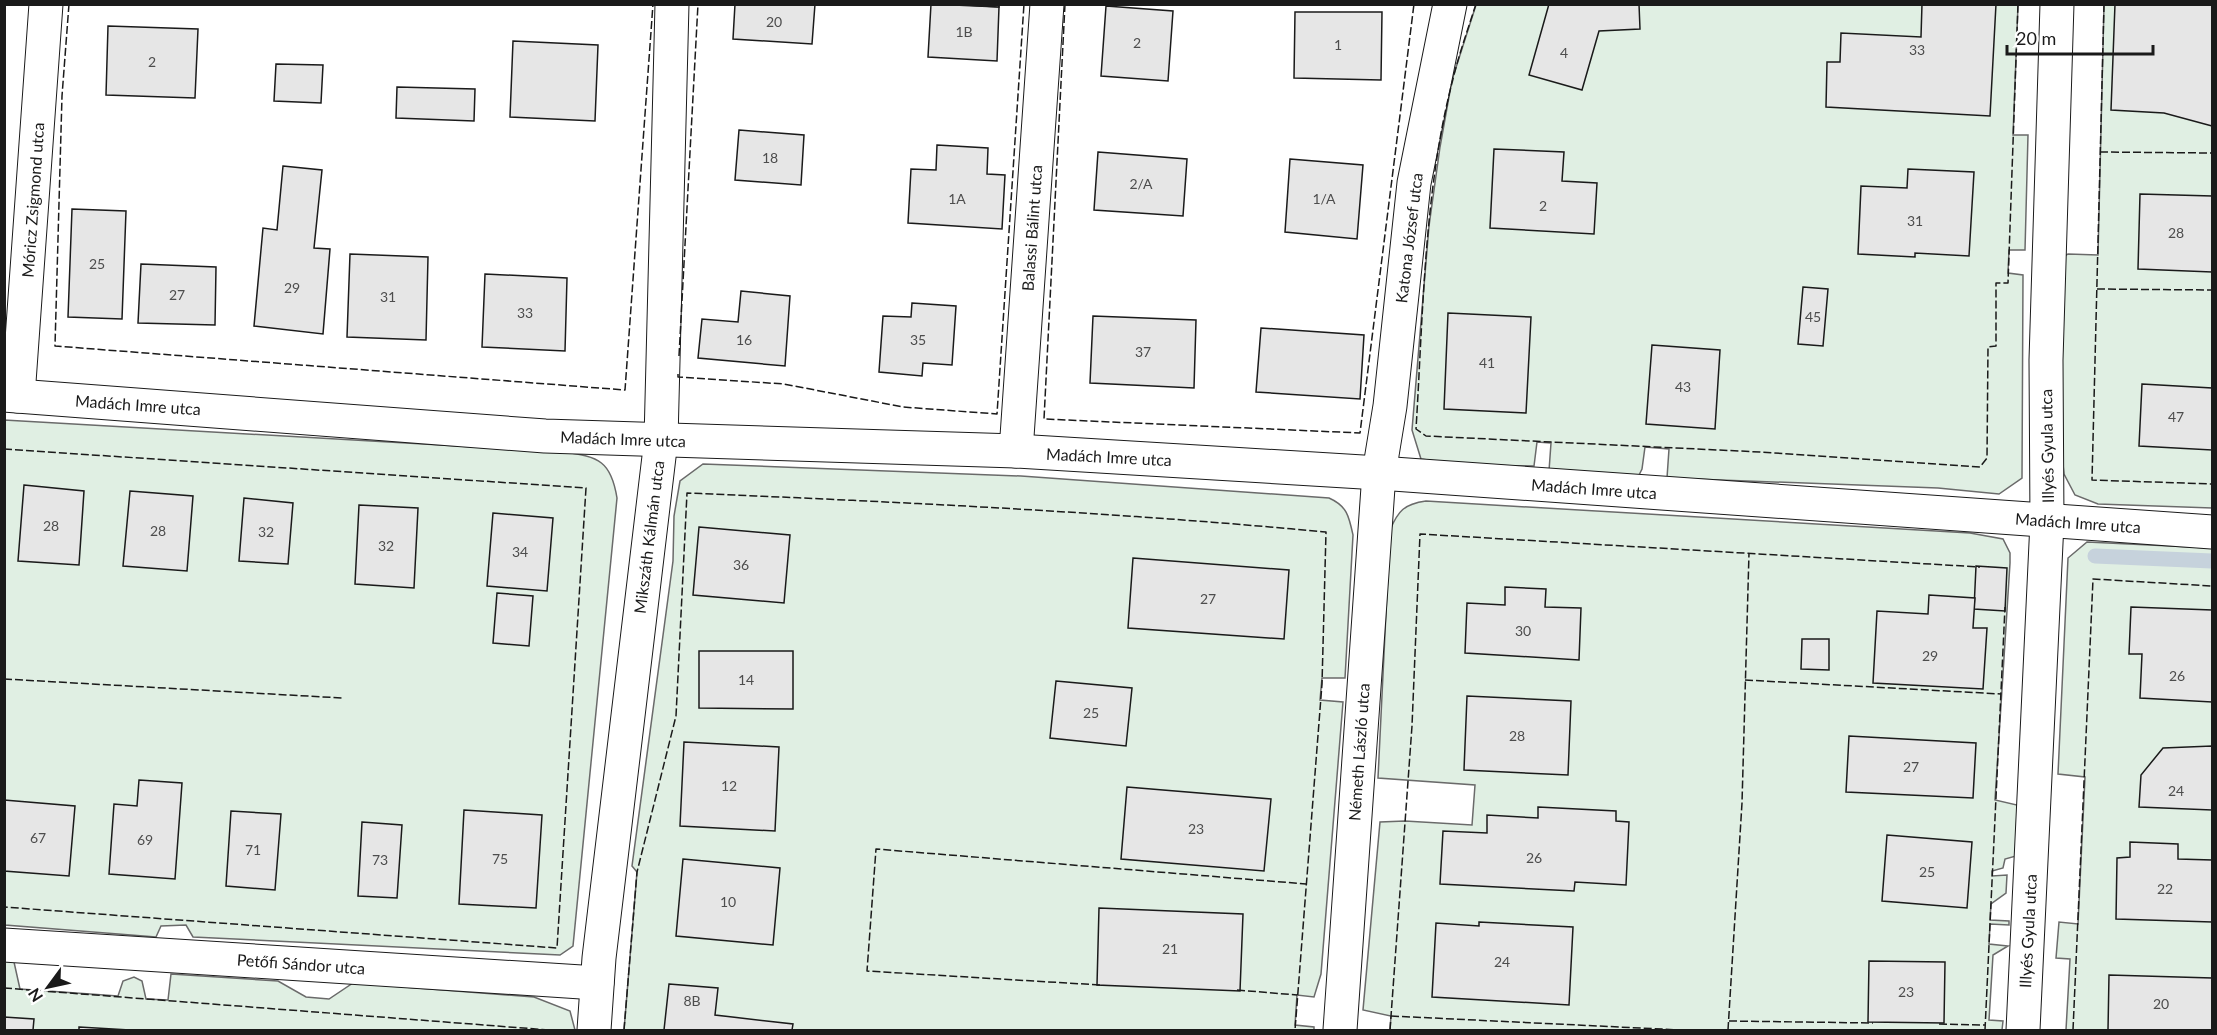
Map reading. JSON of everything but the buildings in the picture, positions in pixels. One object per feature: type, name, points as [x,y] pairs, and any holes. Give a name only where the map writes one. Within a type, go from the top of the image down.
[{"type":"street","name":"Móricz Zsigmond utca","points":[[11,395],[46,4]]},
{"type":"street","name":"Mikszáth Kálmán utca","points":[[594,1030],[597,983],[661,440],[672,4]]},
{"type":"street","name":"Balassi Bálint utca","points":[[1016,451],[1047,4]]},
{"type":"street","name":"Katona József utca","points":[[1379,473],[1390,406],[1414,183],[1450,4]]},
{"type":"street","name":"Illyés Gyula utca","points":[[2024,1030],[2047,522],[2046,360],[2057,4]]},
{"type":"street","name":"Madách Imre utca","points":[[11,395],[544,436],[1016,451],[1379,473],[2047,522],[2212,531]]},
{"type":"street","name":"Németh László utca","points":[[1340,1030],[1379,473]]},
{"type":"street","name":"Petőfi Sándor utca","points":[[4,945],[597,983]]},
{"type":"green space","points":[[1476,5],[2018,5],[2013,135],[2028,135],[2025,250],[2009,250],[2008,273],[2023,275],[2022,478],[1999,494],[1938,488],[1667,478],[1669,449],[1645,447],[1642,469],[1638,477],[1549,471],[1551,443],[1537,442],[1534,466],[1463,465],[1421,459],[1412,430],[1429,226],[1452,80]]},
{"type":"green space","points":[[2104,5],[2212,5],[2212,508],[2098,504],[2075,495],[2064,474],[2061,445],[2062,258],[2068,254],[2098,255]]},
{"type":"green space","points":[[4,420],[564,452],[586,456],[601,463],[611,476],[617,498],[573,946],[560,955],[193,937],[186,925],[161,926],[156,937],[5,925]]},
{"type":"green space","points":[[703,464],[1021,476],[1329,498],[1340,504],[1348,517],[1353,535],[1345,678],[1322,678],[1320,700],[1343,702],[1321,974],[1314,997],[1297,995],[1295,1025],[1314,1027],[1314,1030],[624,1030],[637,872],[632,866],[673,561],[674,516],[680,481]]},
{"type":"green space","points":[[1426,501],[1970,533],[2003,539],[2010,553],[2010,563],[1995,800],[2017,805],[2016,856],[2005,859],[2003,868],[1992,871],[1992,876],[2007,875],[2006,893],[1991,904],[1990,920],[2009,921],[2009,925],[1990,924],[1989,944],[2008,946],[1993,955],[1989,1020],[2003,1021],[2002,1030],[1390,1030],[1391,1016],[1363,1010],[1380,822],[1405,821],[1472,825],[1475,785],[1378,778],[1390,530],[1403,509]]},
{"type":"green space","points":[[2087,542],[2212,548],[2212,1030],[2066,1030],[2070,959],[2056,958],[2059,922],[2078,924],[2085,777],[2058,774],[2068,558]]},
{"type":"green space","points":[[4,961],[14,962],[20,989],[118,996],[123,981],[134,977],[142,981],[146,999],[168,1000],[171,974],[278,981],[306,997],[329,999],[353,983],[534,997],[570,1011],[575,1030],[5,1030]]},
{"type":"waterway","points":[[2095,556],[2212,561]]},
{"type":"fence","points":[[69,4],[62,96],[55,346],[625,390],[653,4]]},
{"type":"fence","points":[[679,356],[698,4]]},
{"type":"fence","points":[[678,374],[678,377],[784,384],[903,407],[997,414],[1024,4]]},
{"type":"fence","points":[[1065,4],[1044,419],[1360,433],[1414,4]]},
{"type":"fence","points":[[1476,4],[1453,79],[1436,164],[1426,253],[1416,429],[1426,436],[1760,452],[1980,467],[1987,458],[1988,347],[1996,346],[1996,283],[2008,283],[2018,4]]},
{"type":"fence","points":[[2104,4],[2092,480],[2212,484]]},
{"type":"fence","points":[[2100,152],[2212,153]]},
{"type":"fence","points":[[2097,289],[2212,290]]},
{"type":"fence","points":[[4,449],[586,488],[557,948],[4,907]]},
{"type":"fence","points":[[624,1030],[637,872],[676,716],[687,493],[1086,513],[1326,532],[1322,684],[1295,1030]]},
{"type":"fence","points":[[1390,1030],[1412,726],[1420,534],[1980,567]]},
{"type":"fence","points":[[1728,1030],[1742,803],[1749,553]]},
{"type":"fence","points":[[2073,1030],[2093,579],[2212,586]]},
{"type":"fence","points":[[1985,1030],[2005,607]]},
{"type":"fence","points":[[4,679],[342,698]]},
{"type":"fence","points":[[1745,680],[2001,694]]},
{"type":"fence","points":[[1100,985],[867,971],[876,849],[1306,884]]},
{"type":"fence","points":[[4,988],[549,1030]]},
{"type":"fence","points":[[1237,990],[1297,995]]},
{"type":"fence","points":[[1391,1016],[1681,1030]]},
{"type":"fence","points":[[1729,1021],[1873,1023]]},
{"type":"fence","points":[[1939,1024],[1985,1025]]}]
